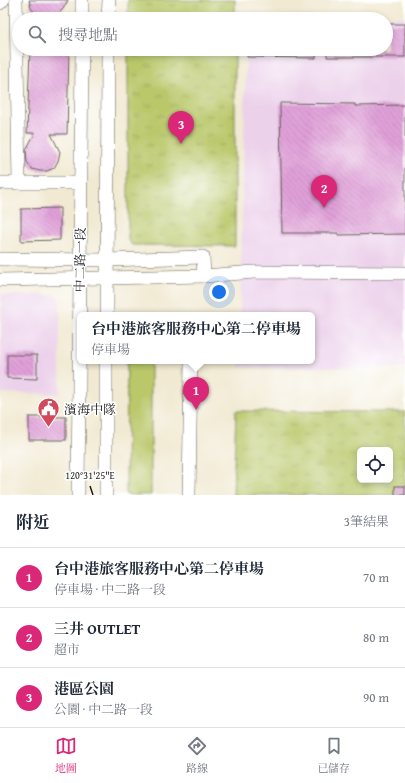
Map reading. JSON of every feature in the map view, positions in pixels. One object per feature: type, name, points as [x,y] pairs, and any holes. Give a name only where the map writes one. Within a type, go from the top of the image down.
[{"type":"street","points":[[0,3],[3,0]]},
{"type":"street","points":[[16,0],[16,12]]},
{"type":"street","points":[[82,0],[82,12]]},
{"type":"street","points":[[108,12],[109,0]]},
{"type":"street","points":[[17,56],[19,183]]},
{"type":"street","name":"中二路一段","points":[[79,312],[82,56]]},
{"type":"street","name":"中二路一段","points":[[106,312],[108,56]]},
{"type":"street","points":[[0,183],[80,183]]},
{"type":"street","points":[[0,259],[107,260],[203,257],[204,276]]},
{"type":"street","points":[[0,280],[204,276],[254,272],[405,273]]},
{"type":"street","name":"中二路一段","points":[[78,495],[79,364]]},
{"type":"street","points":[[106,364],[106,495]]},
{"type":"street","points":[[189,495],[191,364]]},
{"type":"shaded area","points":[[393,17],[405,17],[405,368],[239,367],[239,364],[315,364],[315,312],[240,312],[246,56],[393,56]]},
{"type":"shaded area","points":[[0,285],[1,285],[0,378]]},
{"type":"shaded area","points":[[2,295],[54,295],[60,299],[60,394],[1,393]]},
{"type":"green space","points":[[128,0],[235,0],[235,12],[128,12]]},
{"type":"green space","points":[[128,56],[235,56],[235,246],[132,245],[128,240]]},
{"type":"green space","points":[[127,364],[151,364],[151,495],[126,495]]},
{"type":"green space","points":[[236,411],[405,412],[405,495],[233,495]]},
{"type":"building","points":[[29,0],[68,0],[60,12],[34,12],[31,8]]},
{"type":"building","points":[[393,24],[405,24],[405,57],[327,57],[393,56]]},
{"type":"building","points":[[30,56],[69,56],[67,134],[51,134],[60,152],[58,161],[54,168],[47,171],[32,169],[27,162],[26,150],[35,133],[27,133]]},
{"type":"building","points":[[316,56],[316,58],[247,57]]},
{"type":"building","points":[[280,103],[355,104],[355,106],[405,105],[405,234],[338,235],[338,233],[282,233]]},
{"type":"building","points":[[60,208],[60,240],[21,241],[21,209]]},
{"type":"building","points":[[7,355],[37,355],[37,379],[7,378]]},
{"type":"building","name":"濱海中隊","points":[[29,417],[66,417],[66,440],[29,440]]},
{"type":"building","points":[[395,486],[405,486],[405,495],[395,495]]},
{"type":"place","name":"港區公園","points":[[181,144]]},
{"type":"place","name":"三井 OUTLET","points":[[324,208]]},
{"type":"place","name":"台中港旅客服務中心第二停車場","points":[[196,410]]},
{"type":"place","name":"濱海中隊","points":[[48,428]]}]
